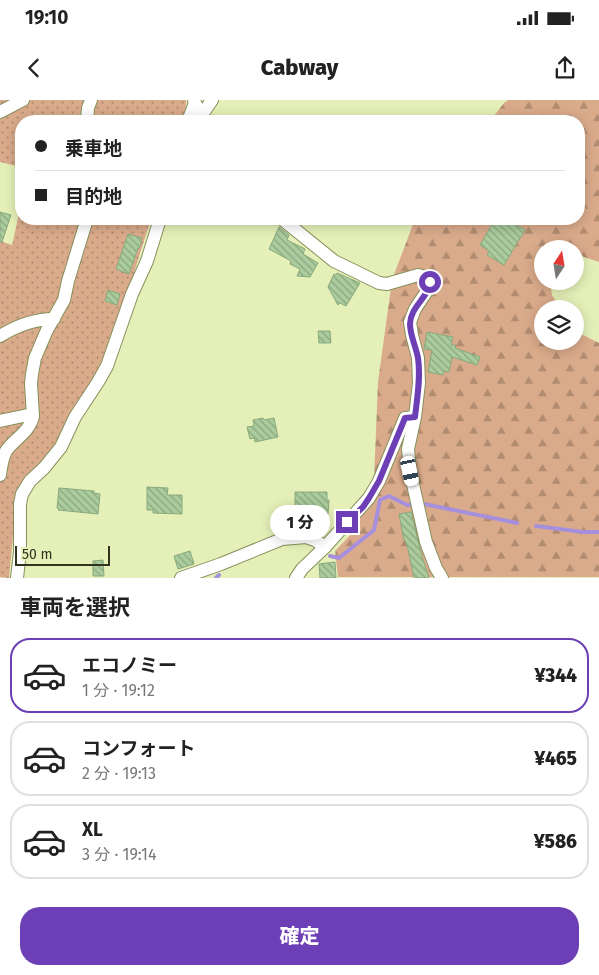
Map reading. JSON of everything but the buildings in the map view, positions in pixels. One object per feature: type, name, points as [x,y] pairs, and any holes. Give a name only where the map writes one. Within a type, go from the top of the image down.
[{"type":"street","points":[[0,112],[23,100]]},
{"type":"street","points":[[87,115],[91,100]]},
{"type":"street","points":[[205,115],[212,100]]},
{"type":"street","points":[[194,102],[201,115]]},
{"type":"street","points":[[190,115],[194,102]]},
{"type":"street","points":[[0,475],[0,466],[7,450],[32,422],[32,374],[40,345],[65,296],[86,225]]},
{"type":"street","points":[[17,578],[22,494],[30,482],[61,448],[75,416],[107,366],[132,294],[147,261],[158,225]]},
{"type":"street","points":[[289,225],[334,261],[378,282],[387,284],[418,275],[425,277],[430,282],[429,288],[415,309],[410,322],[418,358],[419,383],[415,417],[408,449],[410,471],[426,542],[442,578]]},
{"type":"street","points":[[0,336],[9,330],[38,320],[54,319]]},
{"type":"street","points":[[0,421],[33,416]]},
{"type":"street","points":[[296,578],[302,569],[363,507],[379,481],[405,418],[415,417]]},
{"type":"street","points":[[180,578],[282,540],[306,537],[315,540],[325,547]]},
{"type":"green space","points":[[0,100],[186,100],[184,115],[15,115],[15,166],[0,162]]},
{"type":"green space","points":[[508,100],[599,100],[599,262],[584,257],[584,240],[534,240],[534,290],[551,290],[555,300],[534,300],[534,350],[584,350],[584,336],[599,343],[599,577],[338,577],[335,551],[354,531],[374,480],[378,382],[392,280],[413,225],[585,225],[585,115],[495,115]]},
{"type":"green space","points":[[16,225],[149,225],[107,357],[61,443],[16,506],[9,578],[0,577],[0,241],[12,245]]},
{"type":"waterway","points":[[330,556],[339,558],[374,530],[380,500],[389,496],[407,505],[413,505]]},
{"type":"waterway","points":[[424,504],[517,523]]},
{"type":"waterway","points":[[536,526],[583,532],[599,532]]},
{"type":"waterway","points":[[216,578],[219,575]]},
{"type":"route","points":[[347,522],[363,507],[379,481],[405,418],[415,417],[419,383],[418,358],[410,322],[415,309],[429,288],[430,282]]}]
